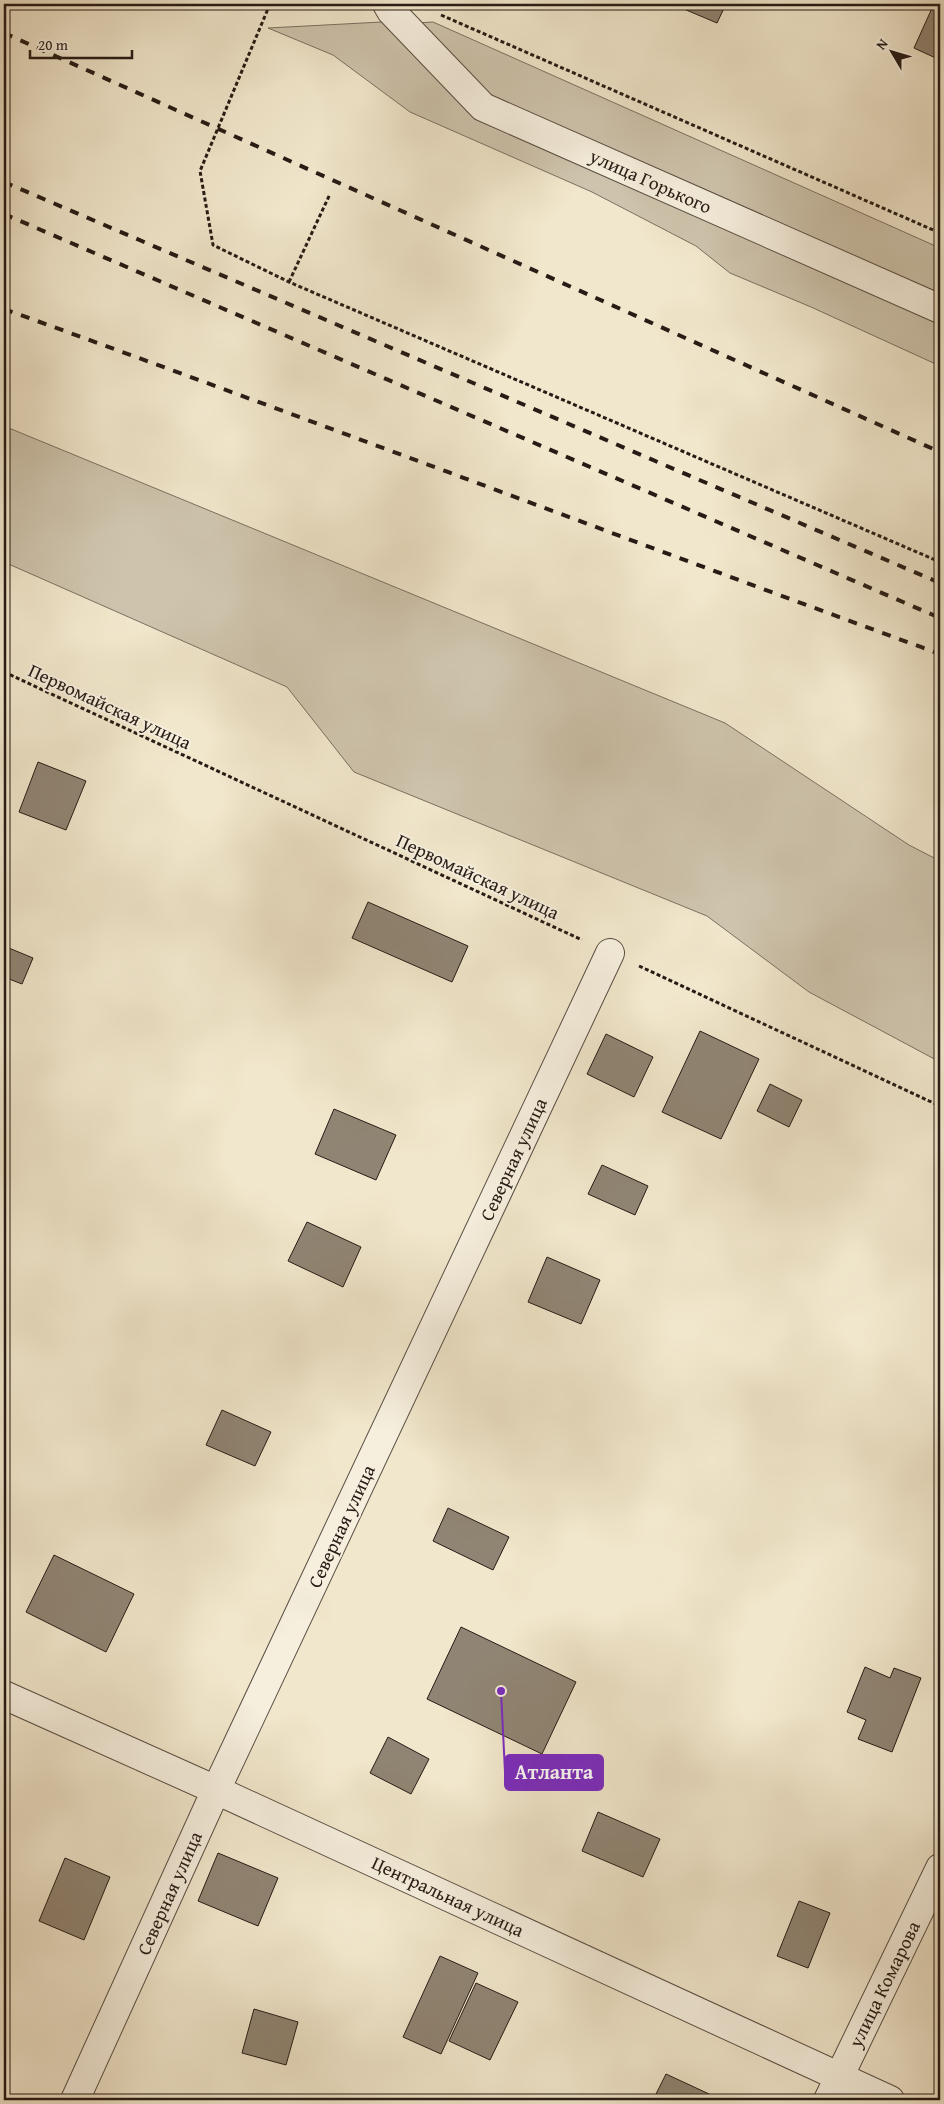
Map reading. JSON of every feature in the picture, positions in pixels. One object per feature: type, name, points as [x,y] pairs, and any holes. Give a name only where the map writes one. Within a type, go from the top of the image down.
[{"type":"street","name":"улица Горького","points":[[391,6],[483,107],[940,309]]},
{"type":"street","name":"Северная улица","points":[[75,2100],[216,1790],[610,953]]},
{"type":"street","name":"Центральная улица","points":[[4,1695],[216,1790],[890,2100]]},
{"type":"street","name":"улица Комарова","points":[[828,2100],[940,1868]]},
{"type":"path","points":[[270,4],[200,171],[213,245],[289,282],[940,562]]},
{"type":"path","points":[[391,6],[431,11],[940,233]]},
{"type":"path","points":[[289,282],[330,194]]},
{"type":"path","name":"Первомайская улица","points":[[4,672],[940,1106]]},
{"type":"shaded area","points":[[382,22],[474,114],[940,319],[940,366],[811,307],[730,273],[696,246],[592,192],[410,112],[333,55],[268,28]]},
{"type":"shaded area","points":[[433,22],[940,248],[940,296],[492,98],[417,23]]},
{"type":"shaded area","points":[[4,426],[725,723],[909,845],[940,861],[940,1062],[809,992],[707,916],[354,772],[287,687],[4,562]]},
{"type":"building","points":[[672,4],[726,4],[717,23]]},
{"type":"building","points":[[933,6],[940,10],[940,60],[914,48]]},
{"type":"building","points":[[38,762],[86,781],[66,830],[19,812]]},
{"type":"building","points":[[368,902],[468,946],[452,982],[352,938]]},
{"type":"building","points":[[4,946],[33,958],[22,984],[4,977]]},
{"type":"building","points":[[700,1031],[759,1059],[721,1139],[662,1112]]},
{"type":"building","points":[[606,1034],[653,1057],[634,1097],[587,1074]]},
{"type":"building","points":[[770,1084],[802,1100],[789,1127],[757,1111]]},
{"type":"building","points":[[334,1109],[396,1135],[376,1180],[315,1154]]},
{"type":"building","points":[[602,1165],[648,1186],[635,1215],[588,1194]]},
{"type":"building","points":[[307,1222],[361,1247],[343,1287],[288,1261]]},
{"type":"building","points":[[547,1257],[600,1280],[581,1324],[528,1302]]},
{"type":"building","points":[[222,1410],[271,1432],[255,1466],[206,1445]]},
{"type":"building","points":[[448,1508],[509,1537],[493,1570],[433,1541]]},
{"type":"building","points":[[54,1555],[134,1594],[106,1652],[26,1612]]},
{"type":"building","points":[[461,1627],[576,1682],[542,1754],[427,1699]]},
{"type":"building","points":[[865,1667],[890,1678],[894,1668],[921,1678],[892,1752],[858,1739],[866,1720],[847,1712]]},
{"type":"building","points":[[388,1737],[429,1759],[411,1794],[370,1773]]},
{"type":"building","points":[[598,1812],[660,1839],[643,1877],[582,1851]]},
{"type":"building","points":[[218,1853],[278,1878],[258,1926],[198,1901]]},
{"type":"building","points":[[65,1858],[110,1877],[84,1940],[39,1921]]},
{"type":"building","points":[[799,1901],[830,1913],[808,1968],[777,1956]]},
{"type":"building","points":[[440,1956],[478,1973],[441,2054],[403,2037]]},
{"type":"building","points":[[476,1983],[518,2002],[490,2060],[449,2041]]},
{"type":"building","points":[[254,2009],[298,2022],[286,2065],[242,2053]]},
{"type":"building","points":[[666,2074],[722,2100],[653,2100]]},
{"type":"railway","points":[[4,33],[940,452]]},
{"type":"railway","points":[[4,182],[940,583]]},
{"type":"railway","points":[[4,214],[940,618]]},
{"type":"railway","points":[[4,309],[940,654]]},
{"type":"place","name":"Атланта","points":[[501,1691]]}]
